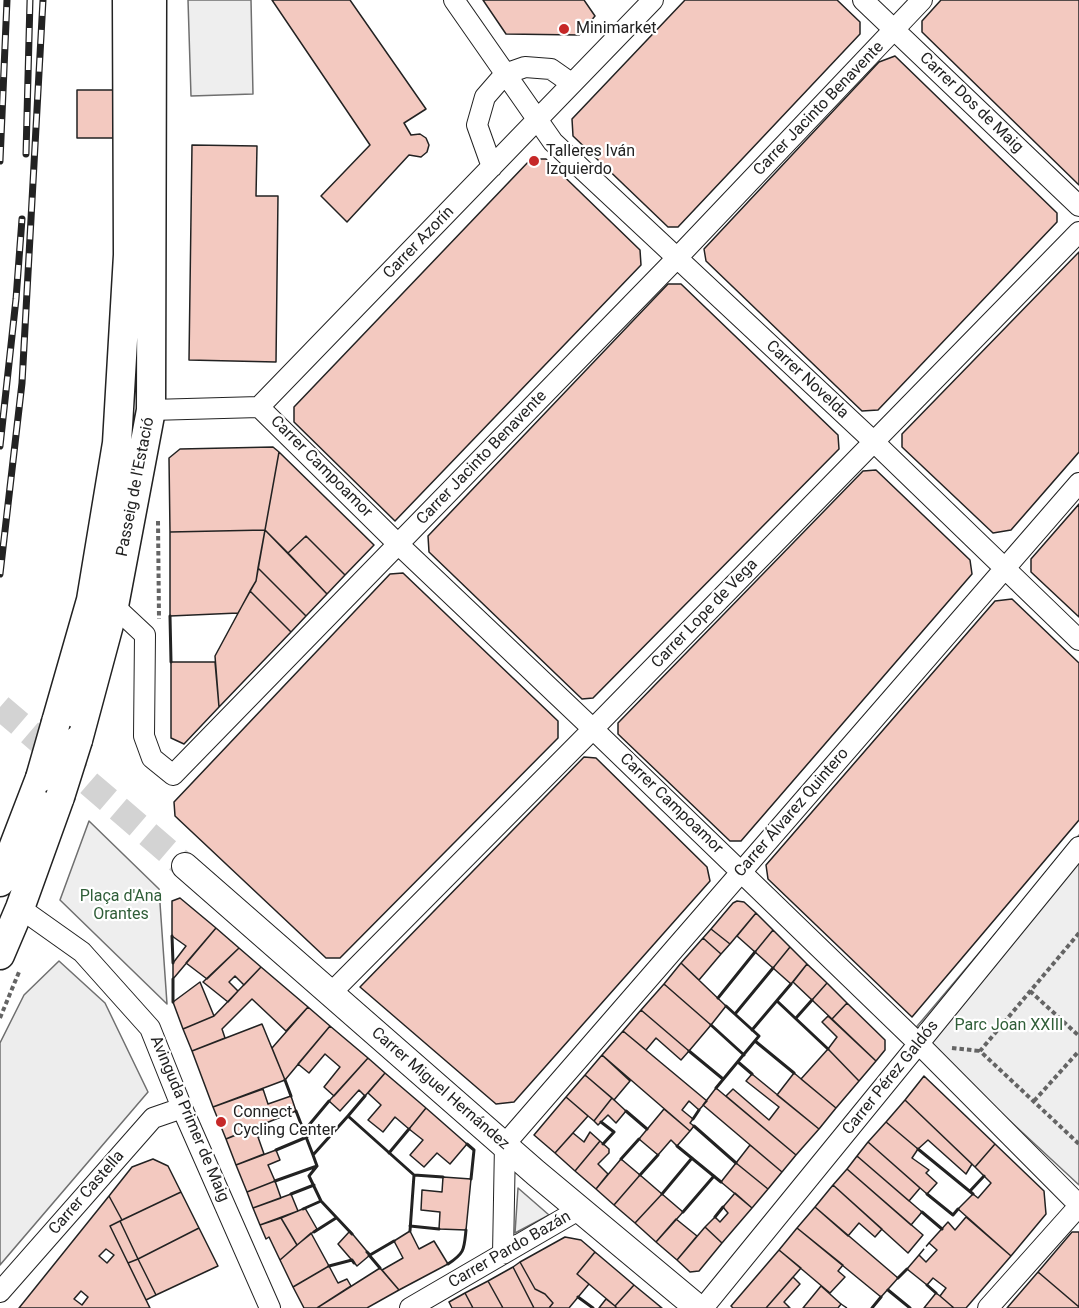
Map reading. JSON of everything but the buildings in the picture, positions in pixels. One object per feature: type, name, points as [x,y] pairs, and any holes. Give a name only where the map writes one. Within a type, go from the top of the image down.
[{"type":"main road","name":"Passeig de l'Estació","points":[[0,955],[20,908],[50,788],[56,722],[91,600],[117,443],[128,255],[127,0]]},
{"type":"main road","name":"Passeig de l'Estació","points":[[0,882],[78,740],[114,606],[151,410],[152,0]]},
{"type":"street","name":"Carrer Novelda","points":[[453,0],[553,142],[873,441],[1079,640]]},
{"type":"street","name":"Carrer Azorín","points":[[259,407],[653,0]]},
{"type":"street","name":"Carrer Dos de Maig","points":[[863,0],[1079,206]]},
{"type":"street","name":"Carrer Jacinto Benavente","points":[[114,606],[145,634],[144,736],[152,759],[173,775],[677,258],[922,0]]},
{"type":"street","points":[[492,167],[477,124],[485,97],[505,74],[525,67],[551,69],[571,83]]},
{"type":"street","name":"Carrer Lope de Vega","points":[[330,994],[1079,232]]},
{"type":"street","points":[[151,410],[259,407]]},
{"type":"street","name":"Carrer Campoamor","points":[[259,407],[398,544],[593,729],[918,1044],[1079,1205]]},
{"type":"street","name":"Carrer Álvarez Quintero","points":[[506,1144],[1079,483]]},
{"type":"street","name":"Carrer Pérez Galdós","points":[[703,1308],[1079,848]]},
{"type":"street","name":"Carrer Miguel Hernández","points":[[184,866],[580,1209],[698,1308]]},
{"type":"street","name":"Avinguda Primer de Maig","points":[[20,908],[82,952],[150,1028],[182,1108],[270,1308]]},
{"type":"street","name":"Carrer Castella","points":[[0,1292],[153,1118],[182,1108]]},
{"type":"street","points":[[503,1254],[506,1144]]},
{"type":"street","points":[[988,1308],[1079,1205]]},
{"type":"street","name":"Carrer Pardo Bazán","points":[[410,1308],[580,1209]]},
{"type":"path","points":[[1079,933],[980,1051],[1079,1144]]},
{"type":"path","points":[[1030,991],[1079,1036]]},
{"type":"path","points":[[1034,1101],[1079,1051]]},
{"type":"green space","points":[[188,0],[251,0],[253,94],[191,96]]},
{"type":"green space","name":"Plaça d'Ana Orantes","points":[[89,821],[159,889],[167,1004],[60,900]]},
{"type":"green space","name":"Parc Joan XXIII","points":[[1079,835],[1079,1185],[913,1031]]},
{"type":"green space","points":[[518,1188],[549,1215],[515,1233]]},
{"type":"shaded area","points":[[59,961],[105,1003],[148,1092],[0,1265],[0,1043],[24,995]]},
{"type":"tunnel","points":[[0,707],[185,866]]},
{"type":"railway","points":[[0,161],[7,0]]},
{"type":"railway","points":[[26,154],[30,0]]},
{"type":"railway","points":[[0,574],[22,383],[43,0]]},
{"type":"railway","points":[[0,446],[22,219]]},
{"type":"fence","points":[[919,1255],[929,1243]]},
{"type":"fence","points":[[841,1304],[847,1308]]},
{"type":"wall","points":[[170,616],[171,662]]},
{"type":"wall","points":[[172,936],[173,963]]},
{"type":"wall","points":[[718,998],[755,952]]},
{"type":"wall","points":[[735,1014],[773,968]]},
{"type":"wall","points":[[173,979],[173,1002]]},
{"type":"wall","points":[[752,1030],[791,984]]},
{"type":"wall","points":[[796,1018],[812,1000]]},
{"type":"wall","points":[[777,1001],[828,1049]]},
{"type":"wall","points":[[716,1088],[759,1036],[726,1006]]},
{"type":"wall","points":[[711,1025],[744,1055]]},
{"type":"wall","points":[[755,1041],[794,1073]]},
{"type":"wall","points":[[689,1051],[723,1079]]},
{"type":"wall","points":[[738,1062],[752,1074]]},
{"type":"wall","points":[[285,1080],[291,1096]]},
{"type":"wall","points":[[348,1116],[365,1096]]},
{"type":"wall","points":[[304,1131],[329,1101]]},
{"type":"wall","points":[[693,1119],[699,1110]]},
{"type":"wall","points":[[296,1111],[313,1155]]},
{"type":"wall","points":[[626,1111],[647,1129]]},
{"type":"wall","points":[[352,1234],[321,1201],[309,1176],[317,1166],[313,1155],[348,1116],[414,1175],[410,1231]]},
{"type":"wall","points":[[601,1122],[614,1132],[603,1144]]},
{"type":"wall","points":[[694,1126],[736,1163]]},
{"type":"wall","points":[[389,1153],[409,1129]]},
{"type":"wall","points":[[276,1150],[307,1137]]},
{"type":"wall","points":[[621,1159],[639,1139]]},
{"type":"wall","points":[[467,1144],[474,1150],[471,1179]]},
{"type":"wall","points":[[677,1146],[721,1182]]},
{"type":"wall","points":[[918,1149],[973,1194]]},
{"type":"wall","points":[[640,1175],[658,1155]]},
{"type":"wall","points":[[662,1194],[692,1158]]},
{"type":"wall","points":[[275,1181],[317,1166]]},
{"type":"wall","points":[[414,1175],[443,1177]]},
{"type":"wall","points":[[683,1212],[714,1176]]},
{"type":"wall","points":[[970,1191],[984,1176]]},
{"type":"wall","points":[[291,1194],[314,1185]]},
{"type":"wall","points":[[927,1194],[953,1215],[958,1209]]},
{"type":"wall","points":[[303,1209],[321,1201]]},
{"type":"wall","points":[[715,1217],[723,1207]]},
{"type":"wall","points":[[922,1212],[942,1229]]},
{"type":"wall","points":[[314,1232],[336,1218]]},
{"type":"wall","points":[[410,1226],[439,1229]]},
{"type":"wall","points":[[448,1264],[463,1250],[466,1230]]},
{"type":"wall","points":[[367,1252],[370,1255],[394,1241]]},
{"type":"wall","points":[[369,1255],[380,1268]]},
{"type":"wall","points":[[329,1266],[352,1260],[354,1263]]},
{"type":"wall","points":[[898,1278],[907,1269]]},
{"type":"wall","points":[[927,1285],[936,1293]]},
{"type":"wall","points":[[888,1290],[910,1308]]},
{"type":"wall","points":[[578,1297],[593,1308]]},
{"type":"wall","points":[[872,1308],[881,1297]]},
{"type":"place","name":"Minimarket","points":[[564,29]]},
{"type":"place","name":"Talleres Iván Izquierdo","points":[[534,161]]},
{"type":"place","name":"Connect Cycling Center","points":[[221,1122]]}]
